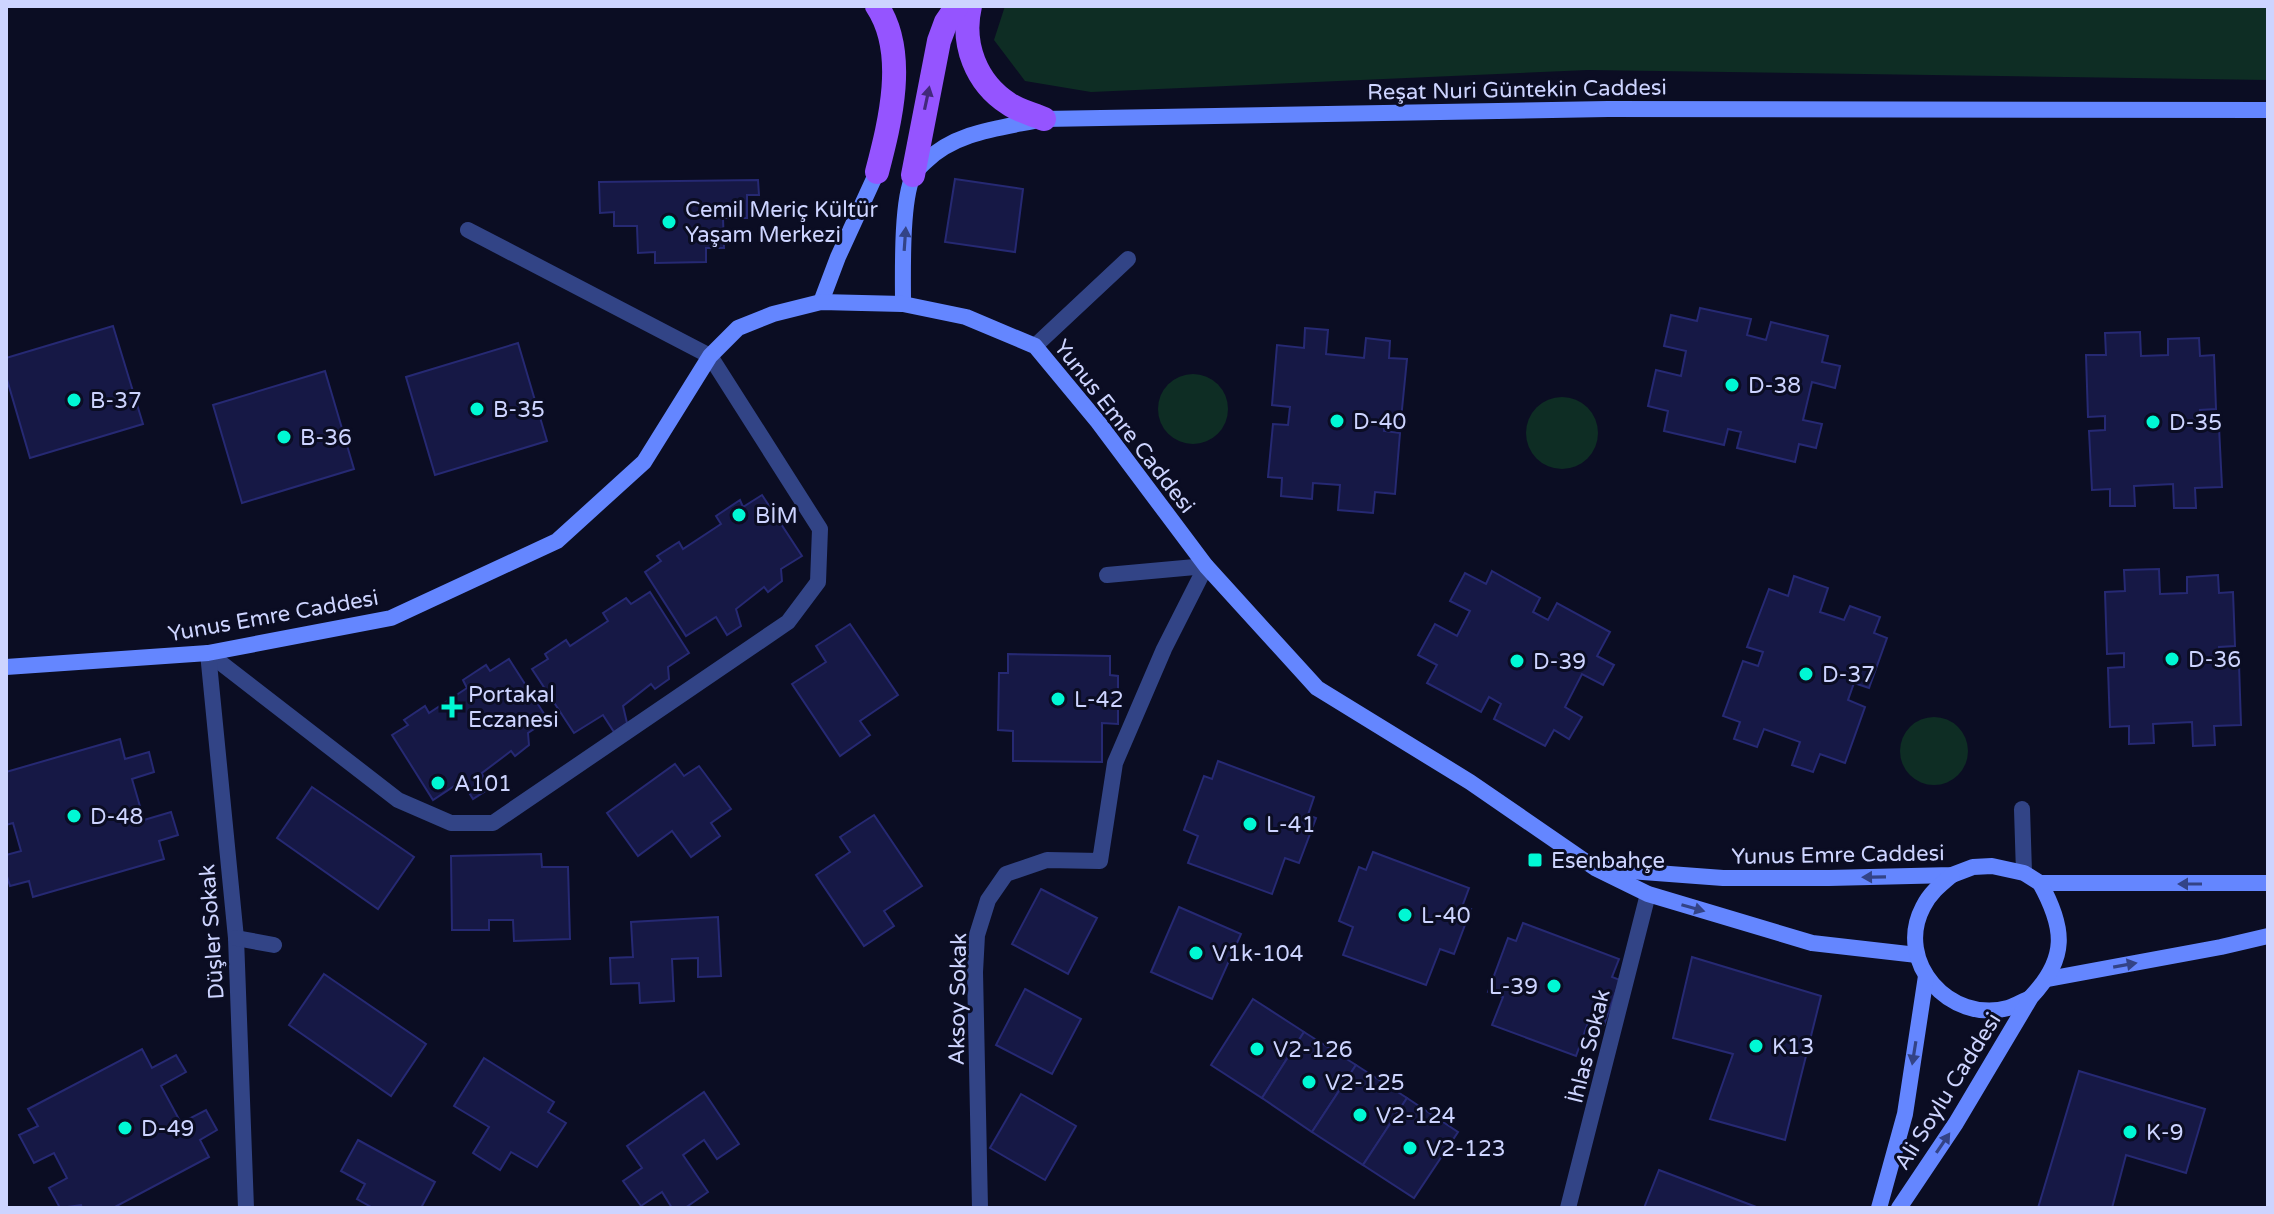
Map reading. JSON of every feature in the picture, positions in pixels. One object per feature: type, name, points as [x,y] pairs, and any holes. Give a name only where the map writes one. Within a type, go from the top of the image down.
[{"type":"main road","points":[[877,6],[891,38],[894,72],[877,172]]},
{"type":"main road","points":[[913,175],[939,41],[946,22],[957,6]]},
{"type":"main road","points":[[970,6],[967,33],[972,58],[980,75],[1010,105],[1044,119]]},
{"type":"street","name":"Reşat Nuri Güntekin Caddesi","points":[[913,175],[937,150],[968,135],[1044,119],[1608,109],[2268,110]]},
{"type":"street","points":[[821,302],[877,172]]},
{"type":"street","points":[[903,304],[906,221],[913,175]]},
{"type":"street","name":"Yunus Emre Caddesi","points":[[6,667],[208,653],[391,618],[557,541],[644,462],[710,356],[738,328],[773,314],[821,302],[903,304],[966,317],[1035,346],[1098,422],[1206,566],[1317,688],[1470,782],[1595,868],[1648,894],[1812,943],[1917,955]]},
{"type":"street","name":"Yunus Emre Caddesi","points":[[1595,868],[1723,878],[1952,875],[1973,867],[1992,866],[2024,873],[2040,883]]},
{"type":"street","points":[[1952,875],[1933,890],[1921,909],[1916,932],[1917,955],[1926,976],[1940,993],[1960,1006],[1985,1011],[2009,1008],[2031,997],[2048,979],[2058,956],[2060,932],[2054,908],[2040,883],[2268,883]]},
{"type":"street","points":[[2048,979],[2268,936]]},
{"type":"street","name":"Ali Soylu Caddesi","points":[[1879,1208],[1905,1114],[1926,976]]},
{"type":"street","name":"Ali Soylu Caddesi","points":[[1899,1208],[1956,1123],[2031,997]]},
{"type":"lane","points":[[208,653],[398,800],[451,823],[493,823],[788,622],[818,582],[820,529],[710,356],[468,230]]},
{"type":"lane","points":[[1035,346],[1128,259]]},
{"type":"lane","points":[[1107,575],[1206,566]]},
{"type":"lane","name":"Aksoy Sokak","points":[[980,1208],[975,972],[977,935],[988,900],[1006,874],[1019,869],[1047,860],[1100,861],[1115,763],[1164,649],[1206,566]]},
{"type":"lane","name":"Düşler Sokak","points":[[208,653],[236,938],[246,1208]]},
{"type":"lane","points":[[2022,809],[2024,873]]},
{"type":"lane","name":"İhlas Sokak","points":[[1568,1208],[1648,894]]},
{"type":"lane","points":[[236,938],[274,945]]},
{"type":"green space","points":[[1005,6],[2268,6],[2268,80],[1588,70],[1091,92],[1025,81],[994,40]]},
{"type":"green space","points":[[1200,374],[1222,389],[1228,409],[1226,423],[1218,434],[1207,442],[1186,444],[1168,434],[1160,423],[1158,402],[1168,384],[1179,376]]},
{"type":"green space","points":[[1562,397],[1582,403],[1592,413],[1598,433],[1592,453],[1582,463],[1562,469],[1542,463],[1532,453],[1526,433],[1532,413],[1542,403]]},
{"type":"green space","points":[[1934,717],[1958,727],[1968,751],[1958,775],[1934,785],[1910,775],[1900,751],[1910,727]]},
{"type":"building","points":[[955,179],[1023,189],[1015,252],[945,242]]},
{"type":"building","name":"Cemil Meriç Kültür Yaşam Merkezi","points":[[758,180],[759,195],[747,195],[747,218],[723,218],[724,248],[706,248],[706,262],[655,263],[655,252],[638,253],[637,226],[614,226],[614,212],[600,213],[599,182]]},
{"type":"building","name":"D-38","points":[[1700,308],[1751,319],[1747,335],[1766,340],[1771,322],[1828,336],[1822,362],[1840,366],[1835,388],[1812,382],[1803,420],[1822,424],[1816,448],[1799,444],[1795,462],[1737,448],[1741,432],[1728,429],[1724,445],[1664,431],[1668,411],[1648,406],[1656,370],[1681,376],[1686,351],[1664,346],[1671,315],[1697,321]]},
{"type":"building","name":"B-37","points":[[113,326],[143,424],[30,458],[6,376],[6,358]]},
{"type":"building","name":"D-40","points":[[1305,328],[1328,330],[1326,354],[1364,358],[1366,338],[1390,341],[1389,358],[1407,359],[1401,419],[1386,417],[1384,431],[1400,433],[1395,494],[1375,492],[1373,513],[1338,510],[1340,485],[1313,483],[1312,499],[1281,496],[1282,478],[1268,477],[1273,424],[1288,425],[1290,407],[1272,405],[1277,345],[1304,348]]},
{"type":"building","name":"D-35","points":[[2140,332],[2141,356],[2168,355],[2168,339],[2199,338],[2200,356],[2214,355],[2216,409],[2200,410],[2201,428],[2219,427],[2222,487],[2195,488],[2196,508],[2174,508],[2173,484],[2134,486],[2135,506],[2110,506],[2110,489],[2092,490],[2089,431],[2105,430],[2105,416],[2088,417],[2086,355],[2106,355],[2105,333]]},
{"type":"building","name":"B-35","points":[[518,343],[547,441],[435,475],[406,377]]},
{"type":"building","name":"B-36","points":[[325,371],[354,469],[242,503],[213,405]]},
{"type":"building","points":[[762,495],[802,556],[781,569],[782,581],[768,592],[764,587],[736,609],[741,626],[727,635],[716,617],[686,636],[645,572],[661,561],[657,556],[679,542],[683,549],[721,524],[716,516],[740,500],[743,507]]},
{"type":"building","name":"D-36","points":[[2159,569],[2160,594],[2187,593],[2187,577],[2218,575],[2219,593],[2233,592],[2235,646],[2219,647],[2220,665],[2239,664],[2241,725],[2214,726],[2215,745],[2193,746],[2192,722],[2153,724],[2154,743],[2129,744],[2129,726],[2110,727],[2108,668],[2124,667],[2124,653],[2107,654],[2105,592],[2125,591],[2124,570]]},
{"type":"building","name":"D-39","points":[[1492,571],[1540,598],[1533,612],[1548,620],[1557,603],[1610,632],[1597,656],[1614,665],[1603,685],[1582,674],[1565,707],[1582,717],[1569,739],[1554,730],[1545,746],[1494,719],[1501,704],[1489,697],[1481,712],[1427,683],[1437,665],[1418,655],[1435,624],[1457,636],[1470,611],[1450,601],[1465,573],[1486,584]]},
{"type":"building","name":"D-37","points":[[1794,576],[1828,588],[1820,612],[1844,620],[1850,606],[1880,617],[1874,633],[1887,638],[1869,688],[1854,683],[1848,700],[1865,707],[1845,763],[1820,754],[1813,772],[1792,765],[1800,742],[1764,729],[1757,747],[1734,739],[1740,722],[1723,716],[1743,661],[1758,666],[1763,652],[1747,647],[1769,589],[1788,596]]},
{"type":"building","points":[[650,592],[689,653],[668,667],[669,679],[655,689],[651,684],[623,706],[627,723],[614,732],[603,715],[574,733],[532,669],[548,659],[545,654],[566,640],[570,646],[608,621],[603,613],[626,598],[631,604]]},
{"type":"building","points":[[850,624],[898,695],[860,721],[870,735],[840,756],[792,684],[826,662],[816,646]]},
{"type":"building","name":"L-42","points":[[1008,654],[1110,656],[1110,675],[1118,676],[1118,724],[1102,723],[1102,762],[1013,761],[1013,731],[998,730],[999,673],[1008,673]]},
{"type":"building","points":[[509,659],[548,720],[528,733],[529,745],[515,756],[511,751],[482,773],[487,790],[473,799],[462,781],[433,800],[392,735],[408,725],[404,720],[425,706],[429,713],[467,688],[463,680],[486,665],[490,671]]},
{"type":"building","name":"D-48","points":[[120,739],[125,759],[149,752],[154,772],[132,779],[144,820],[171,812],[178,835],[159,841],[164,859],[33,897],[29,881],[10,886],[6,855],[21,851],[13,823],[6,825],[6,772]]},
{"type":"building","name":"L-41","points":[[1218,761],[1314,797],[1308,815],[1316,818],[1299,863],[1285,858],[1272,894],[1188,863],[1198,836],[1184,830],[1204,776],[1212,779]]},
{"type":"building","points":[[675,764],[684,776],[699,766],[731,809],[711,823],[720,836],[691,857],[672,831],[638,856],[607,813]]},
{"type":"building","points":[[312,787],[414,857],[378,909],[277,838]]},
{"type":"building","points":[[874,815],[922,886],[884,911],[894,926],[864,946],[816,875],[850,852],[840,837]]},
{"type":"building","name":"L-40","points":[[1373,852],[1469,888],[1462,907],[1471,909],[1454,954],[1440,949],[1426,985],[1343,955],[1353,927],[1339,921],[1359,867],[1366,870]]},
{"type":"building","points":[[541,854],[542,867],[568,867],[570,939],[514,941],[513,920],[489,920],[489,930],[452,930],[451,856]]},
{"type":"building","points":[[1041,889],[1097,918],[1068,974],[1012,944]]},
{"type":"building","name":"V1k-104","points":[[1179,907],[1241,934],[1212,999],[1151,972]]},
{"type":"building","points":[[718,917],[721,976],[698,977],[698,958],[672,959],[674,1001],[640,1003],[639,983],[611,984],[610,958],[633,957],[631,922]]},
{"type":"building","name":"L-39","points":[[1523,923],[1619,959],[1612,977],[1620,980],[1604,1025],[1589,1020],[1576,1056],[1492,1025],[1503,997],[1488,992],[1508,938],[1516,941]]},
{"type":"building","name":"K13","points":[[1692,957],[1821,996],[1785,1140],[1710,1119],[1733,1054],[1673,1038]]},
{"type":"building","points":[[324,974],[426,1044],[391,1096],[289,1025]]},
{"type":"building","points":[[1025,989],[1081,1019],[1052,1074],[996,1045]]},
{"type":"building","name":"V2-126","points":[[1253,999],[1304,1032],[1262,1098],[1211,1065]]},
{"type":"building","name":"V2-125","points":[[1304,1032],[1356,1065],[1312,1132],[1262,1098]]},
{"type":"building","name":"D-49","points":[[142,1049],[152,1068],[176,1055],[186,1072],[161,1086],[181,1123],[206,1110],[217,1130],[200,1140],[209,1157],[113,1208],[82,1208],[81,1205],[60,1208],[49,1188],[67,1178],[54,1153],[34,1163],[19,1135],[38,1126],[28,1109]]},
{"type":"building","points":[[484,1058],[554,1102],[548,1112],[566,1123],[537,1167],[511,1152],[500,1170],[473,1153],[489,1127],[454,1106]]},
{"type":"building","name":"V2-124","points":[[1356,1065],[1407,1098],[1363,1165],[1312,1132]]},
{"type":"building","name":"K-9","points":[[2079,1071],[2205,1109],[2186,1173],[2126,1155],[2112,1208],[2038,1208]]},
{"type":"building","points":[[704,1092],[739,1144],[717,1159],[704,1140],[683,1155],[708,1192],[685,1208],[672,1208],[662,1192],[641,1206],[623,1181],[642,1168],[627,1146]]},
{"type":"building","points":[[1021,1094],[1076,1126],[1045,1180],[990,1148]]},
{"type":"building","name":"V2-123","points":[[1407,1098],[1458,1132],[1414,1198],[1363,1165]]},
{"type":"building","points":[[358,1140],[435,1182],[421,1208],[373,1208],[357,1199],[365,1184],[341,1171]]},
{"type":"building","points":[[1659,1170],[1759,1208],[1644,1208]]},
{"type":"place","name":"Cemil Meriç Kültür Yaşam Merkezi","points":[[669,222]]},
{"type":"place","name":"D-38","points":[[1732,385]]},
{"type":"place","name":"B-37","points":[[74,400]]},
{"type":"place","name":"B-35","points":[[477,409]]},
{"type":"place","name":"D-40","points":[[1337,421]]},
{"type":"place","name":"D-35","points":[[2153,422]]},
{"type":"place","name":"B-36","points":[[284,437]]},
{"type":"place","name":"BİM","points":[[739,515]]},
{"type":"place","name":"D-36","points":[[2172,659]]},
{"type":"place","name":"D-39","points":[[1517,661]]},
{"type":"place","name":"D-37","points":[[1806,674]]},
{"type":"place","name":"L-42","points":[[1058,699]]},
{"type":"place","name":"Portakal Eczanesi","points":[[452,707]]},
{"type":"place","name":"A101","points":[[438,783]]},
{"type":"place","name":"D-48","points":[[74,816]]},
{"type":"place","name":"L-41","points":[[1250,824]]},
{"type":"place","name":"Esenbahçe","points":[[1535,860]]},
{"type":"place","name":"L-40","points":[[1405,915]]},
{"type":"place","name":"V1k-104","points":[[1196,953]]},
{"type":"place","name":"L-39","points":[[1554,986]]},
{"type":"place","name":"K13","points":[[1756,1046]]},
{"type":"place","name":"V2-126","points":[[1257,1049]]},
{"type":"place","name":"V2-125","points":[[1309,1082]]},
{"type":"place","name":"V2-124","points":[[1360,1115]]},
{"type":"place","name":"D-49","points":[[125,1128]]},
{"type":"place","name":"K-9","points":[[2130,1132]]},
{"type":"place","name":"V2-123","points":[[1410,1148]]}]
